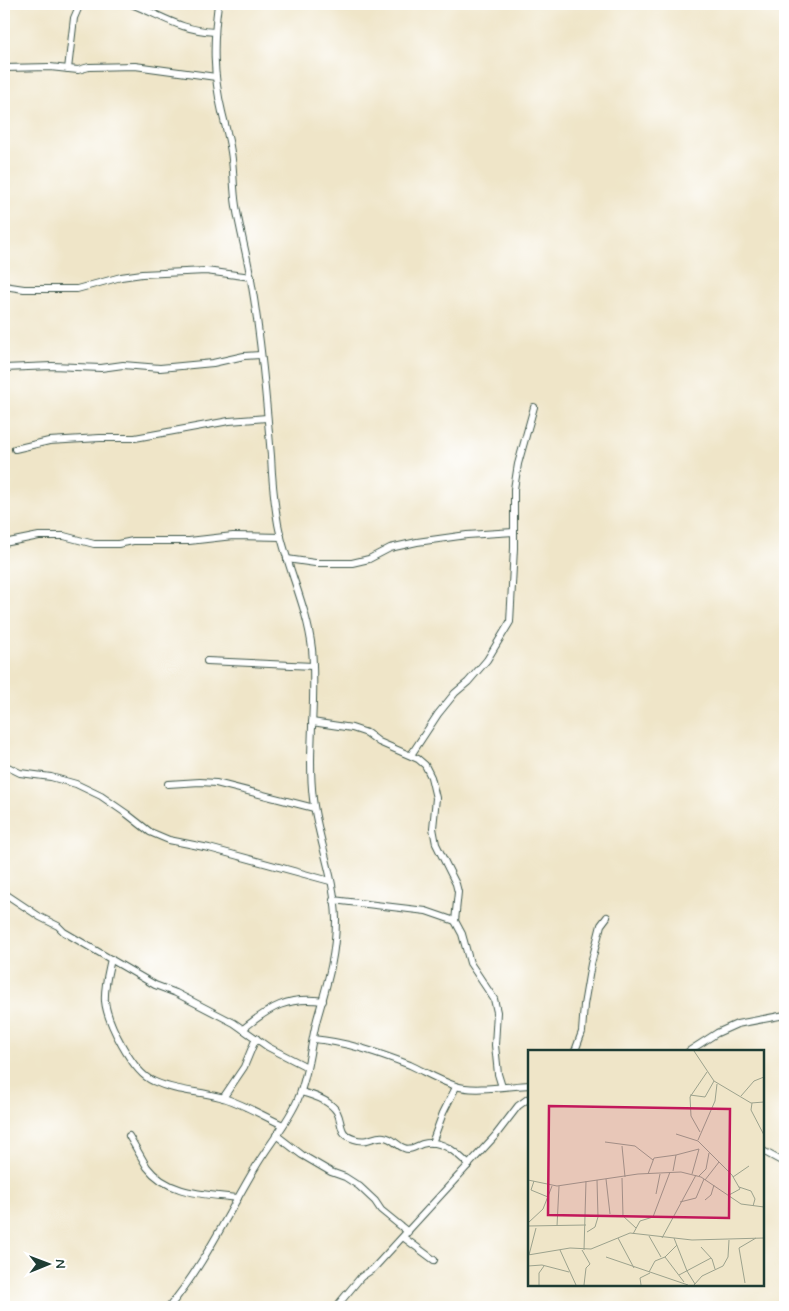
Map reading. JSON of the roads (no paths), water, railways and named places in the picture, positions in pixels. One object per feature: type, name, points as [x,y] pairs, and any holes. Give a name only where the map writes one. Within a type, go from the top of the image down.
[{"type":"street","points":[[68,69],[72,27],[80,4]]},
{"type":"street","points":[[132,4],[182,27],[215,32]]},
{"type":"street","points":[[169,1307],[205,1255],[296,1104],[307,1068],[316,1022],[330,978],[336,914],[314,808],[310,756],[312,652],[309,626],[287,559],[273,496],[261,355],[251,277],[236,205],[232,156],[216,77],[213,50],[218,4]]},
{"type":"street","points":[[4,68],[78,70],[89,67],[135,66],[216,77]]},
{"type":"street","points":[[4,286],[24,289],[77,289],[122,277],[142,274],[206,271],[251,277]]},
{"type":"street","points":[[4,368],[52,366],[101,368],[123,365],[160,368],[213,363],[244,356],[261,355]]},
{"type":"street","points":[[411,755],[438,714],[487,660],[510,622],[514,489],[518,464],[534,408]]},
{"type":"street","points":[[15,449],[57,441],[136,438],[229,422],[267,418]]},
{"type":"street","points":[[287,559],[315,564],[352,562],[369,559],[390,548],[417,542],[467,535],[514,532]]},
{"type":"street","points":[[4,543],[39,536],[64,536],[94,544],[118,544],[133,541],[189,541],[232,536],[281,537]]},
{"type":"street","points":[[207,661],[312,666]]},
{"type":"street","points":[[312,722],[352,728],[367,733],[379,742],[411,755],[425,765],[436,798],[433,828],[436,844],[456,884],[458,892],[455,921],[462,934],[470,963],[487,987],[496,1005],[495,1045],[498,1074],[502,1086]]},
{"type":"street","points":[[4,765],[20,773],[51,777],[76,784],[101,796],[150,832],[169,840],[209,848],[330,881]]},
{"type":"street","points":[[168,784],[216,783],[314,808]]},
{"type":"street","points":[[4,893],[40,917],[58,926],[64,932],[155,986],[176,993],[234,1023],[307,1068]]},
{"type":"street","points":[[333,900],[426,912],[455,921]]},
{"type":"street","points":[[575,1050],[582,1032],[584,1005],[591,964],[601,925],[607,917]]},
{"type":"street","points":[[111,959],[106,985],[106,1002],[109,1017],[118,1039],[144,1076],[151,1081],[167,1086],[223,1098],[283,1125]]},
{"type":"street","points":[[243,1029],[263,1014],[286,1002],[306,998],[323,1001]]},
{"type":"street","points":[[691,1050],[717,1033],[737,1024],[785,1015]]},
{"type":"street","points":[[223,1098],[244,1067],[256,1038]]},
{"type":"street","points":[[313,1039],[327,1040],[370,1051],[410,1065],[456,1086],[472,1089],[528,1085]]},
{"type":"street","points":[[432,1143],[443,1113],[456,1086]]},
{"type":"street","points":[[301,1092],[326,1101],[336,1111],[344,1134],[352,1138],[366,1141],[384,1136],[404,1148],[410,1149],[422,1144],[432,1143],[447,1147],[469,1165]]},
{"type":"street","points":[[336,1307],[361,1278],[373,1269],[469,1165],[518,1106],[528,1099]]},
{"type":"street","points":[[276,1135],[302,1155],[359,1186],[405,1235],[434,1260]]},
{"type":"street","points":[[129,1136],[148,1168],[164,1182],[181,1191],[238,1198]]},
{"type":"street","points":[[764,1152],[785,1163]]}]
